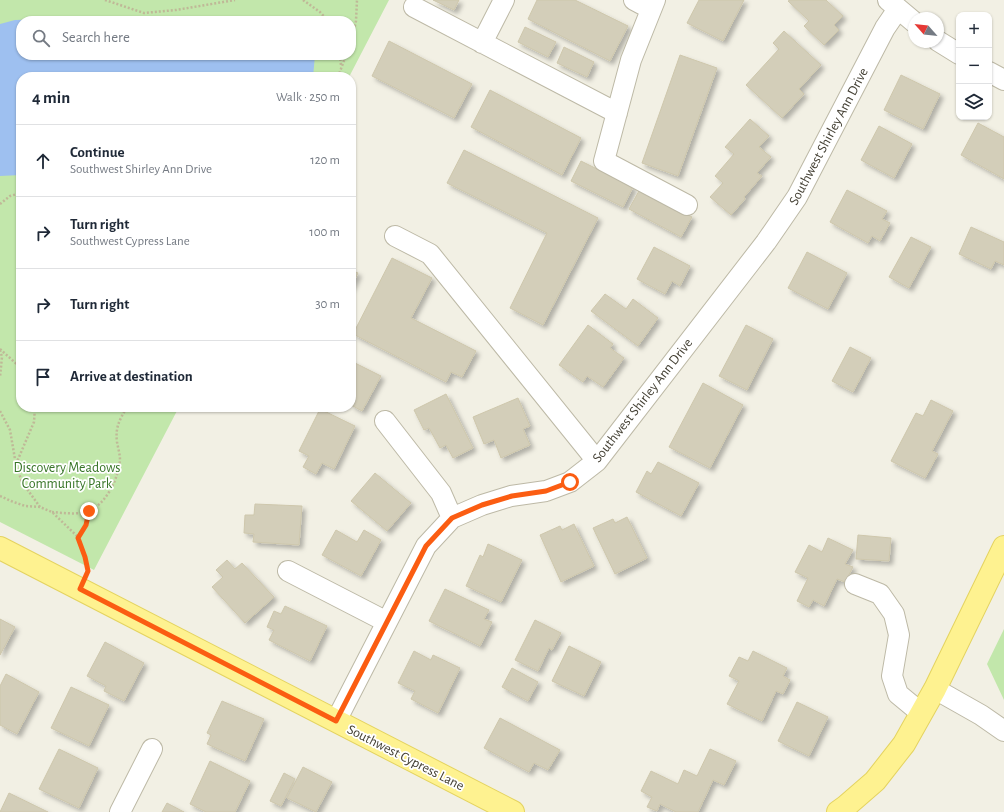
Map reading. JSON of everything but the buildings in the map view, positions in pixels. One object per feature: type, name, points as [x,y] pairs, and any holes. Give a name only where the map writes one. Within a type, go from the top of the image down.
[{"type":"main road","points":[[838,812],[875,780],[904,744],[935,689],[1004,547]]},
{"type":"main road","name":"Southwest Cypress Lane","points":[[0,548],[513,812]]},
{"type":"street","points":[[482,43],[504,0]]},
{"type":"street","points":[[647,3],[604,160],[687,205]]},
{"type":"street","points":[[893,5],[908,17]]},
{"type":"street","name":"Southwest Shirley Ann Drive","points":[[336,721],[426,546],[452,518],[482,505],[512,496],[546,491],[570,482],[597,461],[766,242],[797,197],[885,28],[893,5]]},
{"type":"street","points":[[414,7],[617,112]]},
{"type":"street","points":[[944,45],[956,52]]},
{"type":"street","points":[[992,74],[1004,80]]},
{"type":"street","points":[[395,236],[430,254],[597,461]]},
{"type":"street","points":[[385,421],[441,493],[452,518]]},
{"type":"street","points":[[288,571],[387,622]]},
{"type":"street","points":[[855,584],[880,594],[894,614],[899,635],[892,676],[898,694],[921,713]]},
{"type":"street","points":[[935,689],[981,715],[1004,731]]},
{"type":"street","points":[[120,812],[152,749]]},
{"type":"path","points":[[104,0],[144,13],[176,10],[235,0]]},
{"type":"path","points":[[302,0],[324,16]]},
{"type":"path","points":[[356,21],[357,0]]},
{"type":"path","points":[[340,60],[341,69]]},
{"type":"path","points":[[340,72],[344,60]]},
{"type":"path","points":[[0,204],[10,196],[16,194]]},
{"type":"path","points":[[0,350],[16,364]]},
{"type":"path","points":[[0,350],[2,357],[0,377]]},
{"type":"path","points":[[0,411],[10,430],[16,465],[22,482],[32,498],[40,507]]},
{"type":"path","points":[[16,465],[34,422],[35,412]]},
{"type":"path","points":[[0,496],[11,502],[25,506],[40,507],[52,512],[71,513],[89,511],[108,495],[116,477],[120,459],[117,440],[118,423],[124,412]]},
{"type":"path","points":[[78,538],[86,525],[89,511]]},
{"type":"path","points":[[52,512],[78,538],[85,557],[88,571],[80,589]]},
{"type":"green space","name":"Discovery Meadows Community Park","points":[[0,0],[389,0],[352,72],[16,72],[16,412],[176,412],[94,570],[0,522]]},
{"type":"green space","points":[[1004,629],[1004,700],[987,664]]},
{"type":"water","points":[[15,20],[16,60],[315,60],[313,72],[16,72],[16,175],[0,176],[0,24]]},
{"type":"route","points":[[89,511],[86,525],[78,538],[88,571],[80,589],[336,721],[426,546],[452,518],[482,505],[512,496],[546,491],[570,482]]}]
